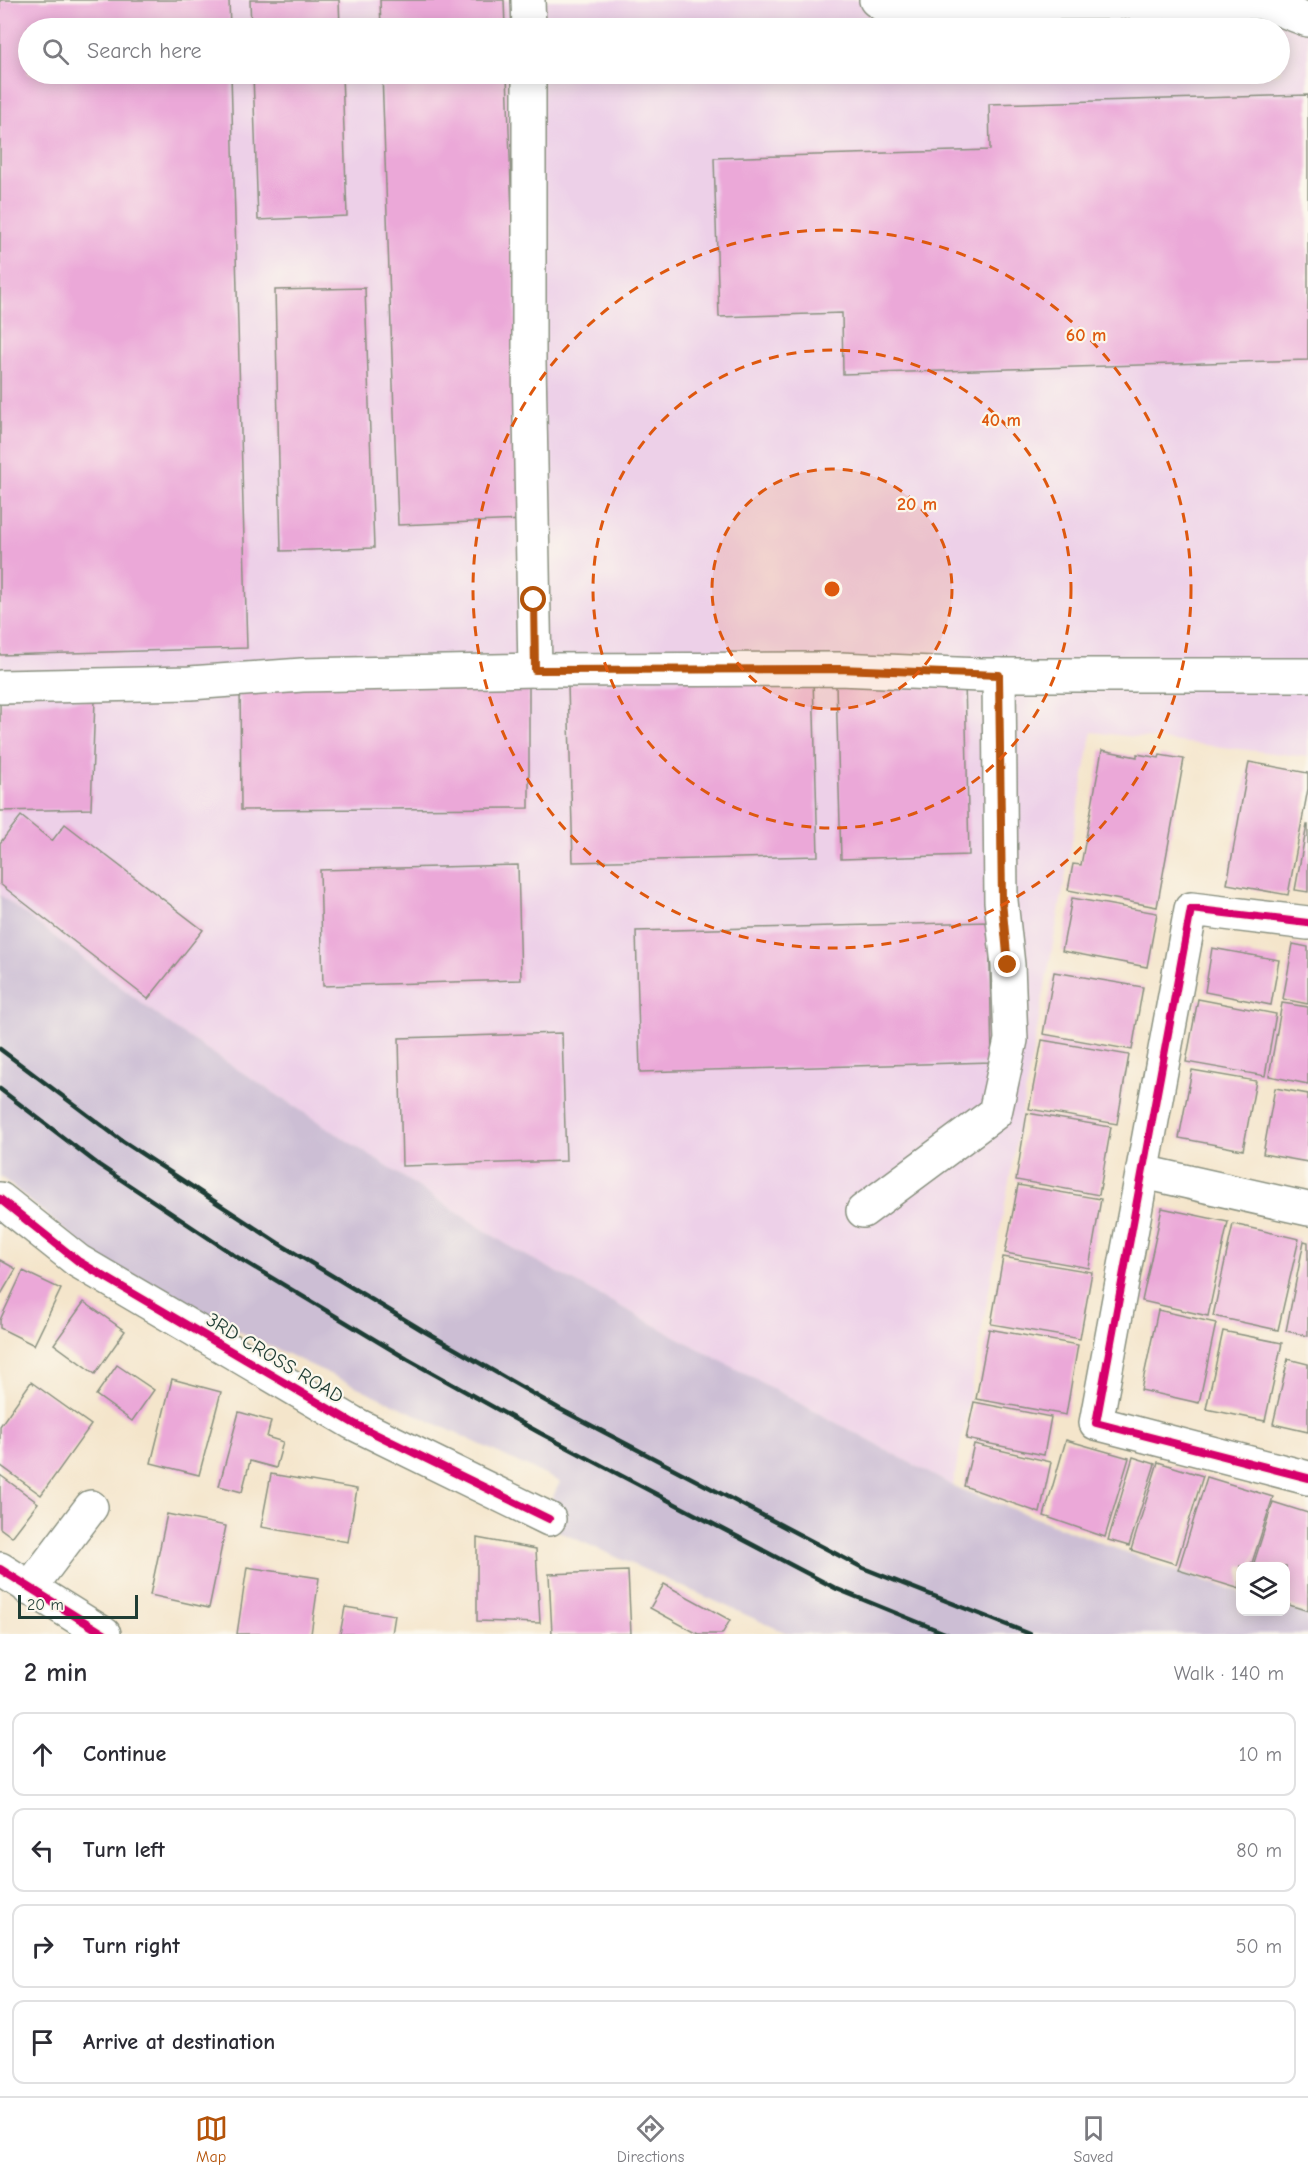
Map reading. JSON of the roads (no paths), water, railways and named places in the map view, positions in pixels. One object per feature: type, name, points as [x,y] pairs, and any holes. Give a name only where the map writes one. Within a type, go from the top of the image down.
[{"type":"street","points":[[528,0],[529,18]]},
{"type":"street","points":[[876,0],[893,12],[1053,3],[1261,2],[1308,20]]},
{"type":"street","points":[[529,84],[529,362],[535,670]]},
{"type":"street","points":[[0,687],[190,683],[302,675],[535,670],[839,669],[999,675],[1308,675]]},
{"type":"street","points":[[863,1211],[995,1113],[1011,1040],[1008,965],[1002,901],[999,675]]},
{"type":"street","points":[[1308,923],[1191,909],[1096,1423],[1308,1478]]},
{"type":"street","points":[[1144,1172],[1308,1209]]},
{"type":"street","name":"3RD CROSS ROAD","points":[[0,1198],[78,1261],[353,1423],[549,1519]]},
{"type":"street","points":[[29,1589],[91,1507]]},
{"type":"street","points":[[0,1569],[104,1634]]},
{"type":"railway","points":[[0,1049],[121,1140],[278,1243],[422,1330],[558,1408],[863,1568],[1030,1634]]},
{"type":"railway","points":[[0,1089],[99,1165],[237,1257],[407,1359],[540,1433],[837,1589],[947,1634]]}]
